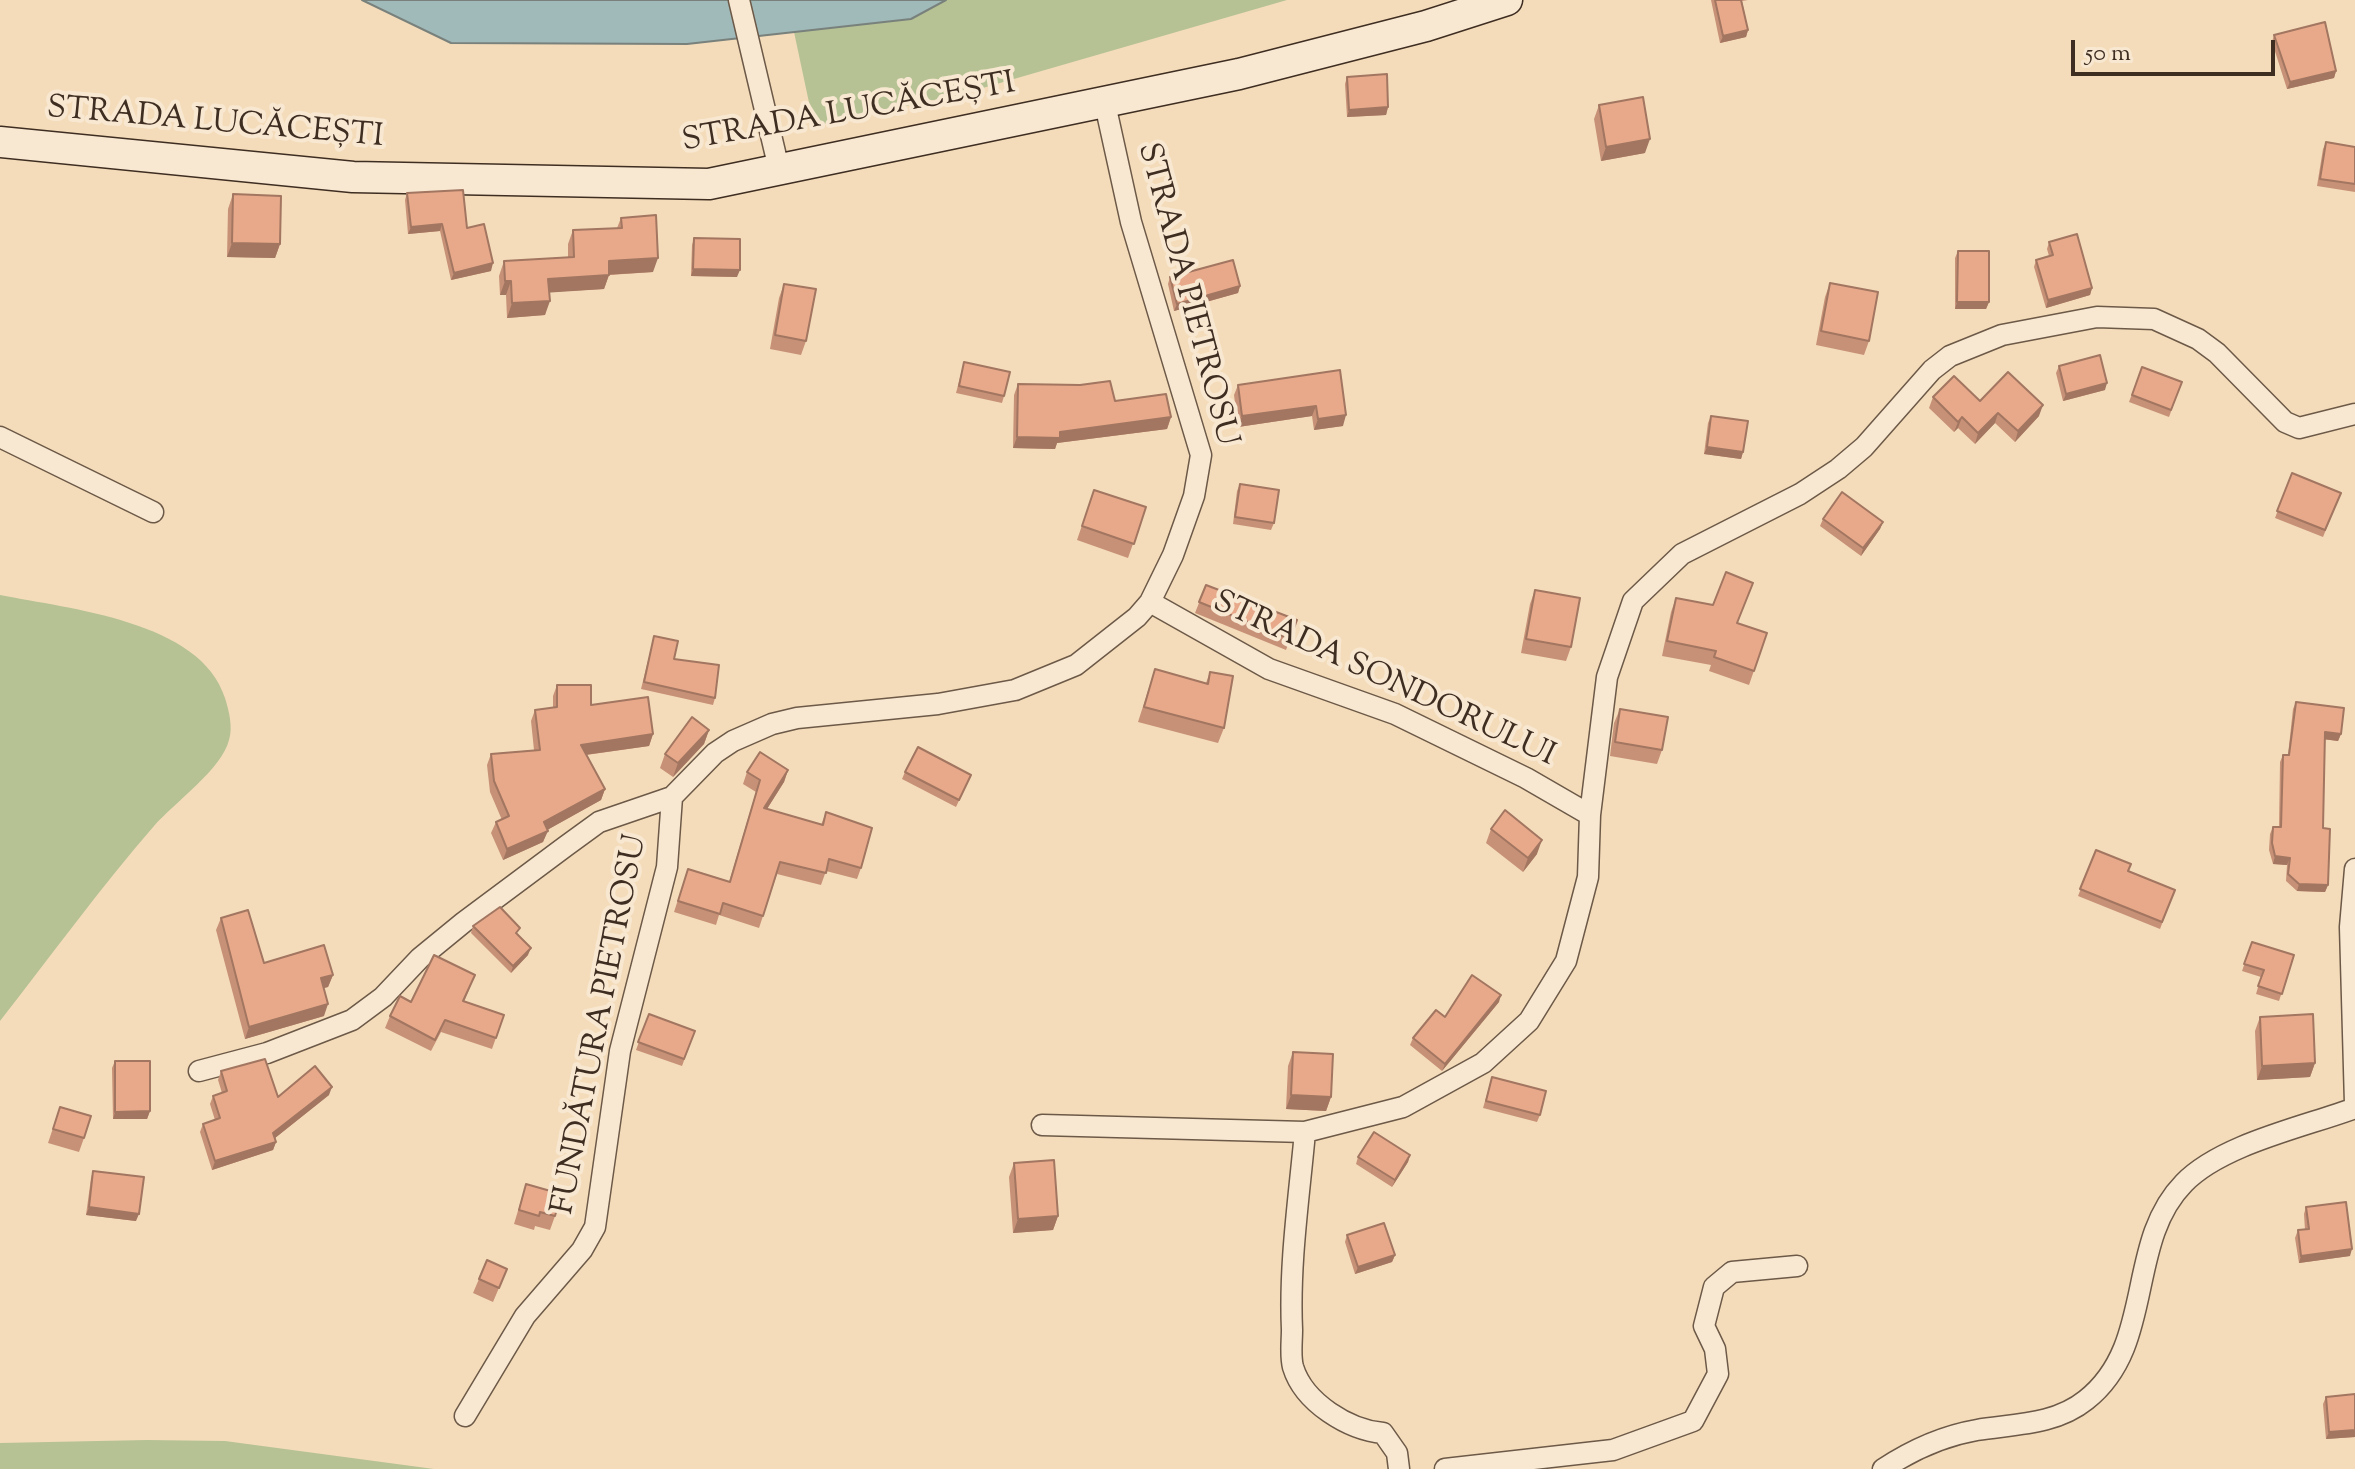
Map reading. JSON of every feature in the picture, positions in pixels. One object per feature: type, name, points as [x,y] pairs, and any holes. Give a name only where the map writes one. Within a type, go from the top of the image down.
[{"type":"main road","name":"STRADA LUCĂCEȘTI","points":[[0,142],[353,177],[709,184],[1105,104],[1412,30],[1507,0]]},
{"type":"street","points":[[739,0],[779,169]]},
{"type":"street","name":"STRADA PIETROSU","points":[[199,1071],[267,1053],[352,1020],[383,997],[420,958],[464,922],[599,822],[672,797],[715,753],[772,724],[938,704],[1015,690],[1049,677],[1097,651],[1150,602],[1185,523],[1201,455],[1131,222],[1105,104]]},
{"type":"street","name":"STRADA SONDORULUI","points":[[1042,1125],[1305,1132],[1403,1107],[1483,1063],[1529,1021],[1566,961],[1588,877],[1590,815],[1607,677],[1633,601],[1682,554],[1800,494],[1838,469],[1864,447],[1932,370],[1950,356],[2002,335],[2097,317],[2142,317],[2174,326],[2198,339],[2217,353],[2271,410],[2299,428],[2355,414]]},
{"type":"street","points":[[0,437],[153,512]]},
{"type":"street","name":"STRADA SONDORULUI","points":[[1150,602],[1269,669],[1395,714],[1526,778],[1590,815]]},
{"type":"street","name":"FUNDĂTURA PIETROSU","points":[[465,1416],[525,1316],[582,1250],[595,1227],[620,1051],[667,867],[672,797]]},
{"type":"street","points":[[1883,1469],[1916,1447],[1974,1431],[2036,1423],[2086,1401],[2119,1362],[2130,1335],[2152,1240],[2162,1216],[2184,1183],[2222,1157],[2355,1106],[2350,927],[2355,869]]},
{"type":"street","points":[[1305,1132],[1290,1293],[1293,1367],[1305,1388],[1339,1420],[1365,1431],[1383,1433],[1397,1453],[1399,1469]]},
{"type":"street","points":[[1445,1469],[1613,1450],[1693,1421],[1718,1374],[1715,1349],[1704,1326],[1714,1287],[1732,1272],[1797,1266]]},
{"type":"green space","points":[[946,0],[1287,0],[962,94],[814,126],[794,32],[910,19]]},
{"type":"green space","points":[[0,595],[96,613],[130,623],[162,635],[190,651],[211,672],[225,698],[231,730],[225,751],[217,762],[134,850],[0,1021]]},
{"type":"green space","points":[[225,1441],[434,1469],[0,1469],[0,1443]]},
{"type":"water","points":[[362,0],[946,0],[911,19],[687,44],[451,43]]},
{"type":"building","points":[[1715,0],[1741,0],[1748,30],[1723,36]]},
{"type":"building","points":[[2325,22],[2336,71],[2290,82],[2274,35]]},
{"type":"building","points":[[1387,74],[1388,107],[1349,110],[1347,77]]},
{"type":"building","points":[[1643,97],[1650,139],[1606,147],[1599,105]]},
{"type":"building","points":[[2326,142],[2355,147],[2355,184],[2320,179]]},
{"type":"building","points":[[463,190],[467,228],[484,224],[493,263],[454,273],[442,224],[411,227],[407,193]]},
{"type":"building","points":[[233,194],[281,196],[280,244],[232,243]]},
{"type":"building","points":[[656,215],[658,258],[609,261],[609,275],[548,279],[550,301],[512,303],[511,281],[505,281],[504,261],[574,257],[573,230],[622,228],[621,218]]},
{"type":"building","points":[[2077,234],[2092,288],[2048,300],[2036,260],[2053,255],[2049,242]]},
{"type":"building","points":[[694,238],[740,239],[740,270],[693,269]]},
{"type":"building","points":[[1958,251],[1989,251],[1989,302],[1957,302]]},
{"type":"building","points":[[1233,260],[1240,286],[1177,304],[1170,277]]},
{"type":"building","points":[[1830,283],[1878,292],[1869,341],[1821,331]]},
{"type":"building","points":[[784,284],[816,289],[806,341],[775,335]]},
{"type":"building","points":[[2100,355],[2107,383],[2066,394],[2059,366]]},
{"type":"building","points":[[964,362],[1010,372],[1004,396],[959,386]]},
{"type":"building","points":[[2142,367],[2182,382],[2171,410],[2132,395]]},
{"type":"building","points":[[1340,370],[1346,415],[1318,419],[1316,406],[1242,416],[1238,385]]},
{"type":"building","points":[[2008,372],[2043,405],[2018,431],[1998,413],[1978,433],[1962,417],[1958,422],[1933,397],[1954,376],[1980,401]]},
{"type":"building","points":[[1110,381],[1115,401],[1166,394],[1171,417],[1060,432],[1060,438],[1017,437],[1018,384],[1080,385]]},
{"type":"building","points":[[1711,416],[1748,421],[1743,452],[1707,447]]},
{"type":"building","points":[[2292,473],[2341,493],[2325,530],[2277,511]]},
{"type":"building","points":[[1240,484],[1279,490],[1274,523],[1235,517]]},
{"type":"building","points":[[1094,490],[1146,507],[1134,544],[1082,526]]},
{"type":"building","points":[[1842,492],[1883,522],[1863,548],[1823,519]]},
{"type":"building","points":[[1726,572],[1753,583],[1737,623],[1767,633],[1754,671],[1714,657],[1716,651],[1667,641],[1676,598],[1713,605]]},
{"type":"building","points":[[1206,585],[1297,620],[1290,639],[1199,602]]},
{"type":"building","points":[[1535,590],[1580,598],[1571,647],[1526,639]]},
{"type":"building","points":[[654,636],[678,641],[674,659],[719,665],[715,698],[644,682]]},
{"type":"building","points":[[1155,669],[1208,684],[1210,672],[1233,676],[1224,728],[1144,707]]},
{"type":"building","points":[[557,685],[591,685],[591,705],[648,697],[653,734],[581,745],[605,789],[544,822],[548,831],[507,849],[496,822],[509,816],[494,781],[491,754],[540,750],[535,710],[557,707]]},
{"type":"building","points":[[2296,702],[2344,708],[2341,734],[2325,732],[2323,828],[2330,829],[2328,885],[2299,884],[2288,874],[2290,858],[2275,856],[2272,843],[2273,827],[2281,827],[2283,755],[2289,755]]},
{"type":"building","points":[[1620,709],[1668,717],[1662,750],[1615,742]]},
{"type":"building","points":[[692,717],[709,730],[678,763],[665,754]]},
{"type":"building","points":[[918,747],[971,775],[959,800],[905,772]]},
{"type":"building","points":[[760,752],[788,770],[764,808],[823,825],[826,812],[872,828],[861,868],[829,859],[826,873],[780,862],[763,916],[723,903],[720,914],[678,901],[688,869],[730,882],[760,780],[747,772]]},
{"type":"building","points":[[1505,810],[1542,840],[1528,858],[1491,829]]},
{"type":"building","points":[[2096,850],[2131,864],[2128,871],[2175,890],[2162,922],[2080,889]]},
{"type":"building","points":[[500,907],[520,928],[516,933],[531,948],[513,966],[473,926]]},
{"type":"building","points":[[248,910],[264,963],[324,945],[333,975],[321,978],[328,1004],[249,1027],[221,918]]},
{"type":"building","points":[[2252,942],[2294,955],[2282,994],[2258,986],[2264,970],[2244,964]]},
{"type":"building","points":[[434,955],[475,975],[463,1001],[504,1015],[496,1038],[445,1020],[435,1040],[390,1016],[400,996],[411,1002]]},
{"type":"building","points":[[1472,975],[1501,995],[1445,1064],[1413,1038],[1436,1010],[1445,1017]]},
{"type":"building","points":[[649,1014],[695,1031],[684,1059],[638,1042]]},
{"type":"building","points":[[2313,1014],[2315,1063],[2262,1066],[2260,1017]]},
{"type":"building","points":[[1293,1052],[1333,1054],[1331,1097],[1291,1095]]},
{"type":"building","points":[[265,1059],[278,1097],[315,1066],[332,1087],[273,1133],[276,1142],[215,1161],[203,1124],[220,1118],[213,1096],[227,1091],[221,1071]]},
{"type":"building","points":[[115,1061],[150,1061],[150,1111],[115,1112]]},
{"type":"building","points":[[1492,1077],[1546,1091],[1540,1115],[1486,1101]]},
{"type":"building","points":[[60,1107],[91,1116],[84,1138],[53,1129]]},
{"type":"building","points":[[1374,1132],[1410,1155],[1395,1180],[1358,1157]]},
{"type":"building","points":[[1054,1160],[1058,1216],[1018,1219],[1014,1163]]},
{"type":"building","points":[[93,1171],[144,1177],[139,1214],[89,1207]]},
{"type":"building","points":[[526,1184],[561,1194],[555,1216],[540,1212],[539,1216],[519,1210]]},
{"type":"building","points":[[2346,1202],[2352,1249],[2301,1256],[2298,1230],[2309,1229],[2306,1207]]},
{"type":"building","points":[[1384,1223],[1395,1255],[1358,1267],[1347,1235]]},
{"type":"building","points":[[487,1260],[507,1269],[499,1288],[479,1279]]},
{"type":"building","points":[[2355,1394],[2355,1430],[2329,1432],[2326,1397]]}]
